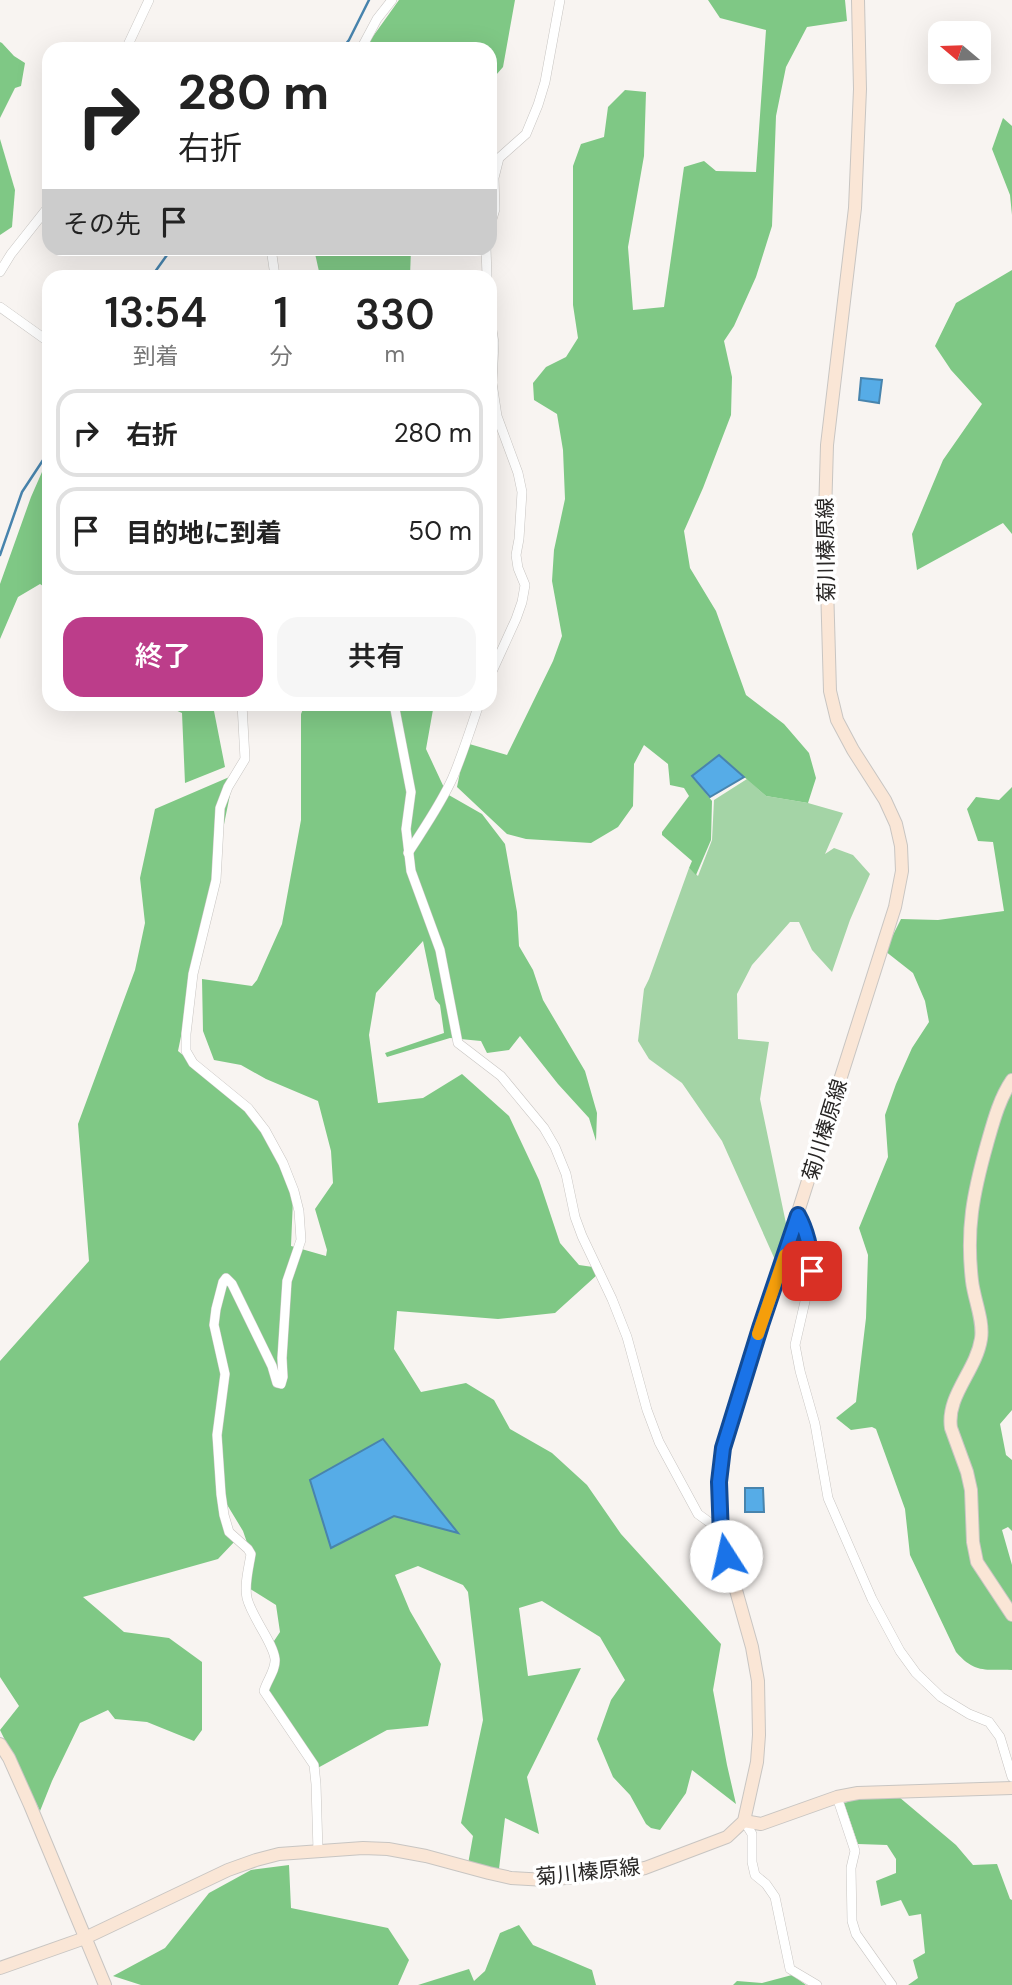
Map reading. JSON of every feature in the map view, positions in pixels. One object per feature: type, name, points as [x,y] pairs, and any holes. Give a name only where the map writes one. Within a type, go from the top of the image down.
[{"type":"main road","name":"菊川榛原線","points":[[0,1968],[85,1938],[246,1863],[279,1854],[363,1847],[388,1849],[500,1875],[546,1880],[645,1868],[727,1837],[744,1821],[757,1762],[758,1681],[752,1647],[720,1530],[719,1482],[723,1448],[895,907],[902,872],[901,846],[896,824],[885,800],[837,720],[830,691],[825,515],[827,445],[855,208],[859,89],[858,0]]},
{"type":"main road","points":[[1012,1080],[1005,1090],[991,1129],[970,1215],[972,1283],[981,1339],[965,1380],[952,1403],[950,1421],[971,1490],[973,1542],[977,1562],[1012,1615]]},
{"type":"main road","points":[[0,1744],[30,1805],[105,1985]]},
{"type":"main road","points":[[744,1821],[761,1824],[837,1797],[858,1793],[1012,1788]]},
{"type":"street","points":[[129,42],[149,0]]},
{"type":"street","points":[[365,42],[377,19],[392,0]]},
{"type":"street","points":[[497,166],[499,158],[526,134],[538,105],[545,82],[560,0]]},
{"type":"street","points":[[0,272],[42,215]]},
{"type":"street","points":[[0,307],[42,337]]},
{"type":"street","points":[[497,416],[523,492],[516,555],[524,585],[516,619],[497,661]]},
{"type":"street","points":[[242,711],[245,759],[228,787],[220,808],[216,880],[193,974],[186,1051],[193,1063],[248,1108],[265,1130],[283,1163],[299,1210],[301,1240],[287,1281],[281,1384],[277,1383],[272,1366],[232,1284],[226,1278],[223,1282],[215,1325],[225,1374],[218,1436],[224,1515],[229,1532],[251,1554],[246,1595],[250,1609],[275,1656],[275,1668],[264,1690],[314,1765],[318,1851]]},
{"type":"street","points":[[395,711],[411,792],[406,829],[411,871],[440,950],[458,1043],[501,1076],[544,1128],[555,1147],[566,1174],[578,1227],[627,1337],[647,1410],[659,1441],[698,1514],[720,1530]]},
{"type":"street","points":[[408,853],[453,778],[477,711]]},
{"type":"street","points":[[798,1215],[805,1227],[812,1271],[795,1345],[831,1504],[872,1599],[900,1651],[916,1673],[941,1696],[989,1723],[1000,1737],[1012,1777]]},
{"type":"street","points":[[837,1797],[855,1851],[850,1868],[852,1920],[856,1934],[892,1985]]},
{"type":"street","points":[[744,1821],[752,1834],[755,1875],[775,1897],[790,1969],[817,1985]]},
{"type":"green space","points":[[399,0],[515,0],[503,67],[497,74],[497,42],[369,42]]},
{"type":"green space","points":[[708,0],[845,0],[847,21],[807,27],[786,67],[776,116],[772,226],[756,277],[734,326],[724,341],[732,377],[731,415],[684,531],[690,568],[716,611],[746,695],[784,724],[809,753],[816,778],[808,803],[766,796],[719,755],[692,776],[712,801],[711,840],[696,875],[689,868],[692,861],[662,835],[689,796],[684,788],[670,785],[668,764],[644,745],[634,764],[633,806],[618,827],[591,843],[526,839],[507,834],[457,787],[466,743],[507,755],[553,661],[562,636],[552,581],[554,550],[565,499],[563,450],[557,414],[534,400],[533,383],[546,367],[566,357],[578,338],[573,305],[573,166],[581,144],[604,137],[608,107],[625,90],[646,92],[644,156],[628,247],[633,310],[664,307],[684,167],[704,161],[716,171],[756,172],[766,30],[720,18]]},
{"type":"green space","points":[[0,42],[25,63],[21,86],[15,88],[0,118]]},
{"type":"green space","points":[[1003,118],[1012,126],[1012,215],[1010,195],[992,149]]},
{"type":"green space","points":[[0,139],[15,190],[12,227],[0,235]]},
{"type":"green space","points":[[316,256],[411,256],[410,270],[319,270]]},
{"type":"green space","points":[[1012,270],[1012,534],[1003,523],[917,570],[912,534],[943,460],[982,404],[951,370],[935,346],[956,303]]},
{"type":"green space","points":[[42,472],[42,585],[18,597],[0,639],[0,584]]},
{"type":"green space","points":[[178,711],[214,711],[225,767],[185,783],[182,713]]},
{"type":"green space","points":[[302,711],[433,711],[426,749],[447,794],[482,814],[505,844],[517,912],[519,946],[533,970],[543,1000],[585,1071],[597,1113],[596,1141],[589,1118],[520,1036],[509,1050],[487,1053],[481,1041],[450,1038],[387,1057],[385,1053],[444,1033],[440,1005],[435,999],[423,941],[376,993],[369,1035],[378,1103],[423,1098],[462,1074],[509,1116],[539,1180],[560,1243],[579,1265],[593,1267],[597,1275],[555,1313],[498,1319],[397,1311],[394,1349],[421,1392],[466,1383],[494,1400],[510,1429],[552,1453],[587,1485],[621,1534],[721,1644],[713,1690],[736,1804],[692,1770],[686,1793],[660,1830],[646,1824],[630,1795],[613,1777],[597,1739],[611,1700],[625,1680],[600,1637],[542,1601],[519,1608],[528,1676],[581,1668],[527,1777],[539,1834],[505,1818],[499,1869],[468,1864],[473,1836],[461,1823],[483,1720],[468,1592],[463,1585],[418,1566],[395,1575],[410,1611],[441,1664],[428,1726],[387,1730],[314,1770],[264,1691],[275,1668],[268,1650],[280,1632],[276,1605],[247,1587],[251,1554],[243,1531],[223,1498],[236,1540],[218,1559],[83,1597],[124,1632],[169,1638],[202,1662],[202,1730],[194,1741],[147,1722],[115,1719],[108,1710],[80,1723],[40,1811],[0,1730],[19,1706],[0,1677],[0,1361],[89,1261],[78,1124],[135,970],[145,923],[140,878],[155,809],[234,775],[178,1051],[245,1106],[276,1150],[293,1199],[291,1246],[326,1256],[327,1250],[315,1209],[333,1183],[331,1151],[318,1101],[241,1065],[214,1060],[203,1031],[202,979],[252,986],[282,924],[301,820]]},
{"type":"green space","points":[[747,779],[766,796],[808,803],[843,813],[825,854],[834,848],[853,855],[870,874],[832,972],[812,950],[799,922],[790,922],[752,965],[737,994],[738,1039],[769,1042],[760,1099],[788,1233],[776,1262],[722,1141],[682,1083],[649,1059],[638,1041],[644,989],[689,868],[698,876],[712,840],[714,800]]},
{"type":"green space","points":[[1012,787],[1012,1410],[1000,1424],[1006,1455],[1012,1460],[1012,1531],[1008,1527],[1002,1530],[1012,1565],[1012,1670],[995,1670],[975,1667],[956,1652],[910,1555],[905,1509],[876,1429],[872,1427],[851,1430],[836,1418],[856,1402],[866,1318],[868,1255],[859,1228],[888,1157],[885,1115],[912,1048],[929,1022],[925,1001],[913,973],[885,951],[901,919],[938,920],[1004,911],[993,842],[978,841],[967,809],[976,797],[999,800]]},
{"type":"green space","points":[[899,1797],[956,1845],[973,1865],[997,1864],[1012,1900],[1012,1985],[908,1985],[918,1978],[913,1960],[925,1953],[921,1914],[909,1916],[901,1900],[881,1906],[876,1881],[896,1873],[896,1859],[887,1845],[858,1844],[844,1803],[861,1798]]},
{"type":"green space","points":[[289,1865],[291,1908],[388,1928],[409,1960],[398,1985],[141,1985],[113,1976],[165,1948],[209,1893],[251,1870]]},
{"type":"green space","points":[[519,1925],[533,1945],[592,1970],[596,1985],[418,1985],[469,1969],[474,1981],[485,1971],[500,1933]]},
{"type":"green space","points":[[792,1975],[806,1985],[733,1985],[737,1981],[762,1983]]},
{"type":"water","points":[[861,378],[882,380],[879,403],[859,400]]},
{"type":"water","points":[[719,755],[744,777],[710,797],[692,776]]},
{"type":"water","points":[[383,1439],[458,1533],[394,1516],[331,1548],[310,1480]]},
{"type":"water","points":[[745,1488],[763,1488],[764,1512],[745,1512]]},
{"type":"waterway","points":[[347,42],[369,0]]},
{"type":"waterway","points":[[156,270],[166,256]]},
{"type":"waterway","points":[[0,555],[22,492],[42,462]]},
{"type":"slow traffic","points":[[758,1334],[785,1255]]},
{"type":"route","points":[[726,1556],[721,1536],[719,1482],[723,1448],[798,1215],[805,1227],[812,1271]]}]
